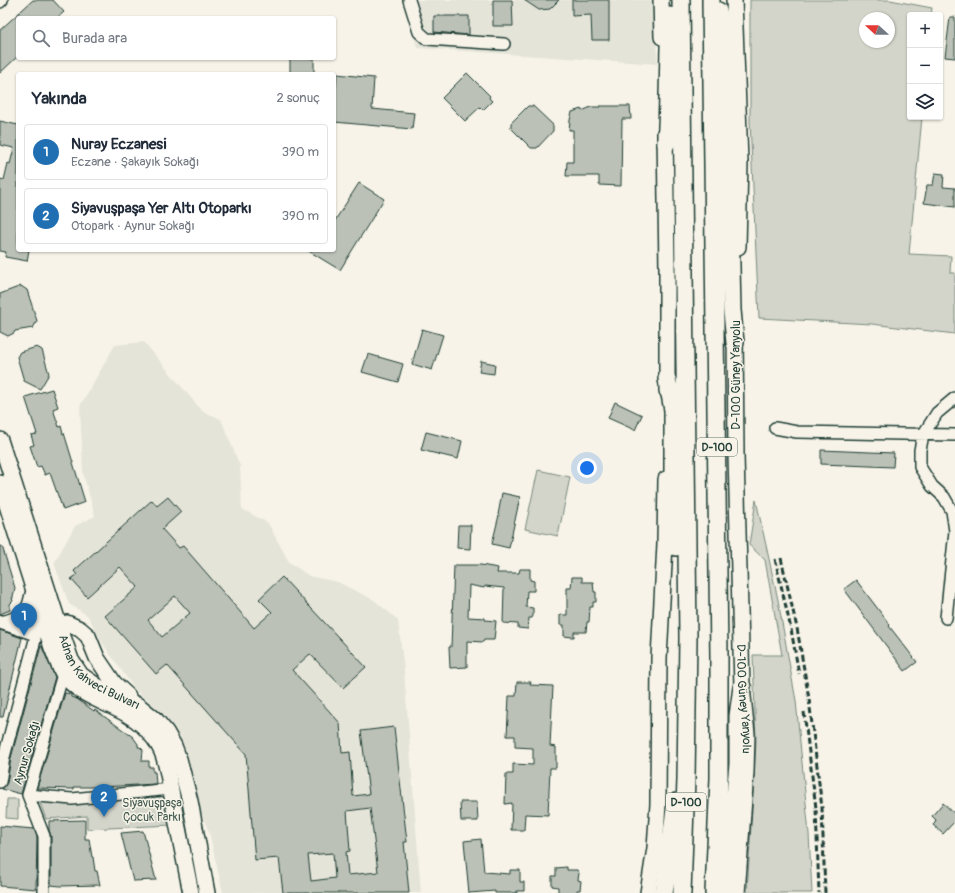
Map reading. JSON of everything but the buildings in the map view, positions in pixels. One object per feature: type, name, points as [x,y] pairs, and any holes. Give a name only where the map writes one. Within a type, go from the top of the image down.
[{"type":"highway","points":[[666,144],[669,105],[670,0]]},
{"type":"highway","name":"D-100","points":[[681,0],[688,638],[688,711],[682,893]]},
{"type":"highway","points":[[713,0],[724,33],[726,50],[734,343]]},
{"type":"highway","name":"D-100","points":[[713,0],[719,656],[719,778],[714,893]]},
{"type":"highway","points":[[667,379],[673,410],[674,518],[678,585],[680,605],[688,638]]},
{"type":"highway","points":[[725,893],[738,764],[738,716],[742,687]]},
{"type":"highway","points":[[664,893],[688,711]]},
{"type":"main road","points":[[648,893],[655,848],[658,804],[659,658],[665,544],[667,379],[666,144],[663,110],[661,0]]},
{"type":"main road","name":"D-100 Güney Yanyolu","points":[[734,0],[740,161],[738,275],[734,343],[742,687],[747,734],[746,772],[737,893]]},
{"type":"main road","name":"Adnan Kahveci Bulvarı","points":[[0,440],[71,660],[81,675],[97,686],[138,706],[156,720],[166,732],[174,746],[190,801],[207,893]]},
{"type":"main road","name":"Adnan Kahveci Bulvarı","points":[[0,483],[52,648],[63,674],[78,688],[94,698],[122,711],[144,726],[162,752],[171,789],[191,893]]},
{"type":"main road","points":[[52,648],[50,638],[51,632],[59,625],[67,623],[80,628],[88,636],[97,658],[114,683],[138,706]]},
{"type":"street","points":[[409,0],[419,32],[426,39],[504,44]]},
{"type":"street","points":[[946,618],[955,531],[950,497],[932,486],[920,468],[920,450],[923,435],[937,413],[955,398]]},
{"type":"street","points":[[775,428],[797,432],[955,435]]},
{"type":"street","points":[[0,622],[22,613],[27,607],[33,586]]},
{"type":"street","points":[[0,782],[4,757],[36,638],[33,586]]},
{"type":"street","points":[[0,622],[36,638],[41,636],[46,637],[52,648]]},
{"type":"street","name":"Aynur Sokağı","points":[[63,674],[28,795],[72,799],[171,789]]},
{"type":"street","points":[[28,795],[44,836],[44,893]]},
{"type":"shaded area","points":[[405,0],[656,0],[657,64],[417,48]]},
{"type":"shaded area","points":[[144,342],[202,411],[221,419],[240,466],[242,509],[268,523],[289,562],[309,576],[338,582],[374,600],[398,620],[404,669],[421,893],[223,893],[209,832],[198,805],[185,748],[167,718],[136,691],[103,644],[88,616],[69,604],[54,563],[75,526],[95,516],[83,473],[80,406],[115,345]]},
{"type":"green space","points":[[750,0],[890,0],[932,8],[931,12],[907,12],[907,120],[922,120],[909,254],[951,256],[950,273],[955,273],[955,334],[872,324],[759,318],[750,121]]},
{"type":"green space","points":[[538,470],[570,477],[558,536],[525,529]]},
{"type":"green space","points":[[756,500],[778,600],[796,701],[809,834],[812,893],[747,893],[756,742],[753,655],[782,655],[765,560],[749,545]]},
{"type":"green space","name":"Siyavuşpaşa Çocuk Parkı","points":[[169,793],[172,825],[87,829],[87,816],[46,819],[39,800],[67,804]]},
{"type":"green space","points":[[7,799],[18,799],[18,819],[6,818]]},
{"type":"railway","points":[[781,558],[797,628],[809,699],[822,808],[825,893]]},
{"type":"railway","points":[[775,559],[791,629],[799,674]]},
{"type":"railway","points":[[804,712],[816,808],[819,893]]},
{"type":"place","name":"Nuray Eczanesi","points":[[24,636]]},
{"type":"place","name":"Siyavuşpaşa Yer Altı Otoparkı","points":[[104,817]]}]
